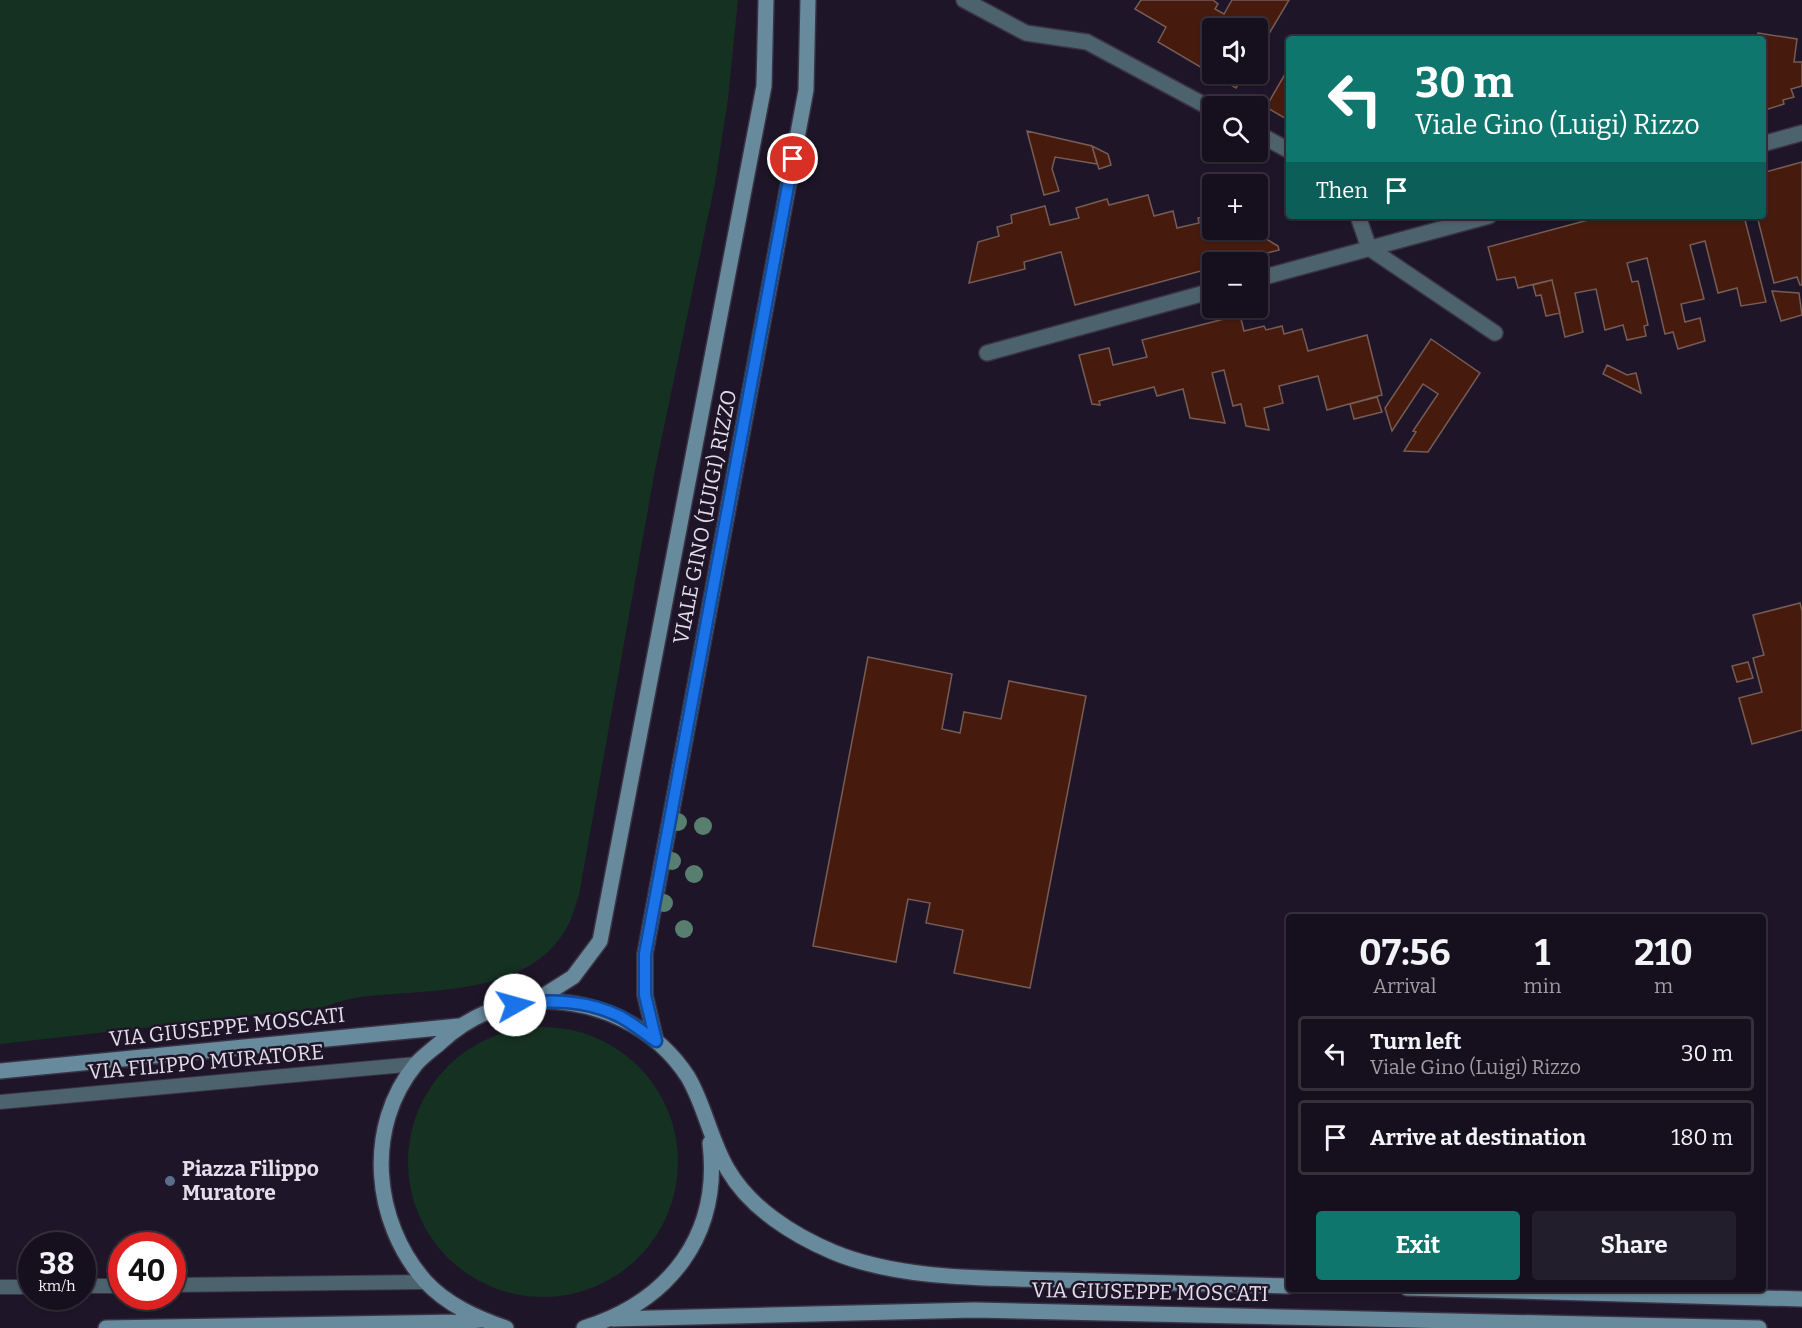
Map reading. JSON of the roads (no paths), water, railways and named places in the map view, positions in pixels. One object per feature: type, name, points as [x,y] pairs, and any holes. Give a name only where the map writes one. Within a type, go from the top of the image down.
[{"type":"street","name":"VIALE GINO (LUIGI) RIZZO","points":[[535,1001],[573,977],[600,941],[764,87],[766,0]]},
{"type":"street","name":"VIALE GINO (LUIGI) RIZZO","points":[[656,1041],[645,995],[645,954],[806,90],[808,0]]},
{"type":"street","points":[[964,0],[1026,33],[1088,42],[1202,104]]},
{"type":"street","points":[[1766,143],[1802,133]]},
{"type":"street","points":[[1268,139],[1286,149]]},
{"type":"street","points":[[1359,219],[1369,248],[1495,333]]},
{"type":"street","points":[[1268,276],[1478,219]]},
{"type":"street","points":[[987,353],[1202,294]]},
{"type":"street","name":"VIA GIUSEPPE MOSCATI","points":[[506,1328],[480,1320],[451,1303],[426,1282],[399,1243],[383,1199],[381,1151],[392,1105],[416,1064],[459,1026],[496,1009],[535,1001],[579,1003],[620,1017],[656,1041],[688,1077],[727,1170],[750,1199],[784,1226],[833,1252],[884,1268],[978,1278],[1286,1286]]},
{"type":"street","name":"VIA GIUSEPPE MOSCATI","points":[[0,1071],[459,1026]]},
{"type":"street","name":"VIA GIUSEPPE MOSCATI","points":[[584,1328],[612,1319],[653,1294],[685,1259],[706,1216],[713,1170],[708,1122]]},
{"type":"street","points":[[1551,1292],[1802,1299]]},
{"type":"street","name":"VIA GIUSEPPE MOSCATI","points":[[612,1319],[975,1310],[1508,1321],[1618,1327],[1760,1328]]},
{"type":"street","name":"VIA GIUSEPPE MOSCATI","points":[[106,1328],[480,1320]]},
{"type":"lane","name":"VIA FILIPPO MURATORE","points":[[0,1102],[416,1064]]},
{"type":"lane","points":[[186,1285],[426,1282]]},
{"type":"lane","points":[[0,1287],[18,1287]]},
{"type":"lane","points":[[429,1328],[460,1322]]},
{"type":"place","name":"Piazza Filippo Muratore","points":[[170,1181]]}]
